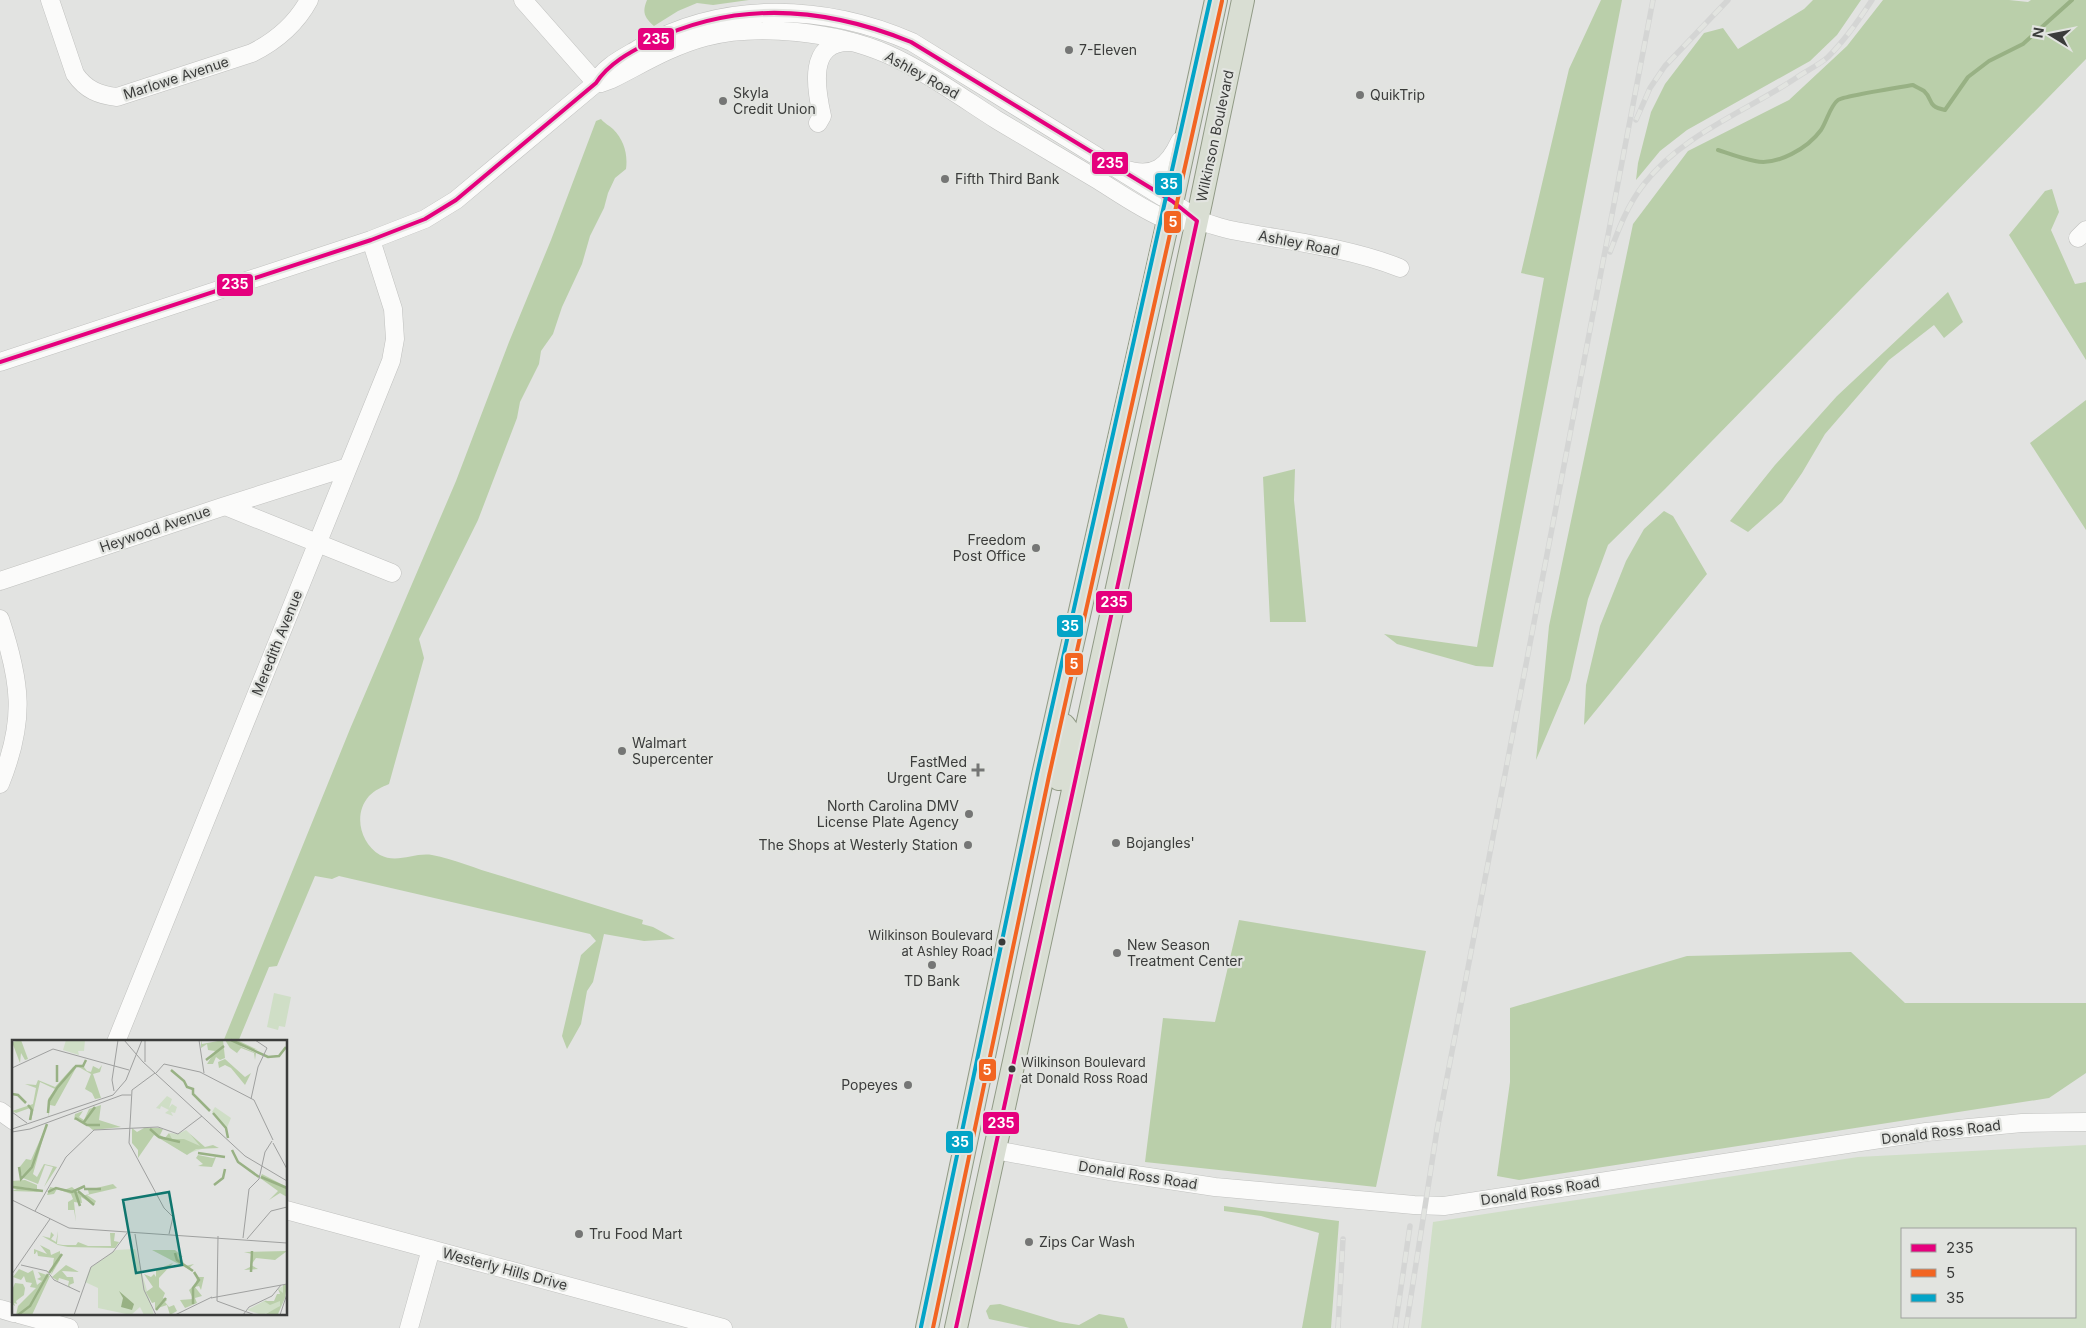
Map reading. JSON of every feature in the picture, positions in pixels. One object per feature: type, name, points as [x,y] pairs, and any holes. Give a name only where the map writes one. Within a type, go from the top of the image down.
[{"type":"main road","name":"Wilkinson Boulevard","points":[[927,1328],[1055,722],[1216,0]]},
{"type":"main road","name":"Wilkinson Boulevard","points":[[956,1328],[1197,221],[1243,0]]},
{"type":"main road","points":[[1046,914],[1040,902],[1040,879],[1068,736],[1066,727],[1055,722]]},
{"type":"main road","points":[[994,1008],[1002,1016],[1004,1025],[984,1137],[988,1147],[995,1150]]},
{"type":"street","name":"Marlowe Avenue","points":[[50,0],[75,74],[79,80],[90,90],[103,95],[117,97],[262,48],[280,36],[296,20],[309,0]]},
{"type":"street","points":[[523,0],[596,83]]},
{"type":"street","points":[[799,6],[802,33]]},
{"type":"street","name":"Ashley Road","points":[[596,83],[600,74],[632,53],[656,39],[682,28],[717,18],[799,6],[854,21],[912,42],[1108,162],[1184,222],[1197,221],[1230,230],[1279,238],[1381,260],[1400,268]]},
{"type":"street","name":"Ashley Road","points":[[0,362],[371,240],[426,220],[456,200],[596,83],[612,79],[667,51],[706,37],[755,30],[802,33],[852,42],[887,54],[910,66],[1141,206],[1170,211]]},
{"type":"street","points":[[818,123],[822,116],[816,88],[819,63],[833,45],[840,42],[852,42]]},
{"type":"street","points":[[1108,162],[1134,172],[1154,171],[1169,161],[1187,132]]},
{"type":"street","name":"Meredith Avenue","points":[[117,1040],[391,361],[395,339],[393,309],[371,240]]},
{"type":"street","points":[[225,506],[348,467]]},
{"type":"street","name":"Heywood Avenue","points":[[0,581],[225,506],[392,573]]},
{"type":"street","points":[[0,619],[16,676],[18,701],[17,727],[9,761],[0,784]]},
{"type":"street","points":[[0,1111],[12,1120]]},
{"type":"street","name":"Donald Ross Road","points":[[995,1150],[1109,1171],[1215,1186],[1414,1205],[1444,1206],[1943,1130],[2022,1123],[2086,1122]]},
{"type":"street","name":"Westerly Hills Drive","points":[[288,1211],[723,1328]]},
{"type":"street","points":[[409,1328],[431,1250]]},
{"type":"street","points":[[26,1316],[69,1328]]},
{"type":"green space","points":[[647,0],[749,0],[713,5],[697,3],[678,11],[654,26],[645,14]]},
{"type":"green space","points":[[1601,0],[1622,0],[1493,667],[1476,666],[1397,644],[1384,634],[1477,647],[1544,278],[1521,273],[1569,69]]},
{"type":"green space","points":[[1813,0],[1861,0],[1837,35],[1810,61],[1687,130],[1660,151],[1636,180],[1638,163],[1651,112],[1665,84],[1704,33],[1723,28],[1738,49],[1804,9]]},
{"type":"green space","points":[[1883,0],[2009,0],[2028,2],[2031,0],[2086,0],[2086,59],[1608,545],[1588,599],[1570,680],[1536,760],[1549,626],[1633,224],[1688,151],[1789,100],[1847,46]]},
{"type":"green space","points":[[601,119],[617,133],[626,153],[626,169],[615,178],[608,193],[604,208],[590,236],[582,264],[562,307],[553,334],[541,351],[539,364],[520,402],[517,418],[478,520],[419,639],[424,658],[389,784],[376,790],[369,796],[364,803],[360,819],[364,836],[373,850],[380,855],[399,858],[432,855],[448,859],[643,920],[642,924],[653,927],[675,939],[644,941],[604,934],[593,982],[587,991],[581,1024],[567,1049],[562,1036],[581,955],[596,941],[590,934],[339,876],[332,879],[315,876],[277,966],[269,967],[239,1040],[224,1040],[350,729],[456,481],[596,121]]},
{"type":"green space","points":[[2052,189],[2059,212],[2051,230],[2075,284],[2086,282],[2086,360],[2009,235],[2045,191]]},
{"type":"green space","points":[[1948,292],[1963,322],[1944,338],[1934,325],[1889,360],[1825,434],[1782,502],[1748,532],[1730,521],[1775,465],[1837,396]]},
{"type":"green space","points":[[2086,400],[2086,530],[2030,443]]},
{"type":"green space","points":[[1295,469],[1294,500],[1306,622],[1270,622],[1263,477]]},
{"type":"green space","points":[[1664,511],[1673,516],[1707,574],[1584,725],[1586,685],[1600,626],[1626,561],[1644,529]]},
{"type":"green space","points":[[1239,920],[1426,951],[1376,1187],[1145,1162],[1163,1018],[1215,1022]]},
{"type":"green space","points":[[1851,952],[1905,1003],[2086,1003],[2086,1073],[2049,1098],[1519,1180],[1497,1176],[1510,1082],[1510,1008],[1687,956]]},
{"type":"green space","points":[[274,993],[291,997],[285,1027],[279,1026],[278,1030],[267,1027]]},
{"type":"green space","points":[[2086,1145],[2086,1328],[1421,1328],[1433,1222],[1858,1157]]},
{"type":"green space","points":[[1224,1206],[1339,1221],[1331,1328],[1302,1328],[1319,1233],[1261,1216],[1224,1211]]},
{"type":"green space","points":[[1000,1304],[1060,1322],[1079,1325],[1099,1314],[1124,1318],[1128,1328],[1030,1328],[989,1319],[986,1311],[990,1305]]},
{"type":"waterway","points":[[1718,150],[1755,161],[1764,162],[1782,158],[1800,149],[1815,137],[1838,100],[1850,96],[1913,85],[1924,91],[1935,107],[1945,110],[1968,77],[1989,61],[2023,44],[2072,0]]},
{"type":"railway","points":[[1406,1328],[1437,1130],[1653,0]]},
{"type":"railway","points":[[1636,120],[1650,88],[1665,66],[1728,0]]},
{"type":"railway","points":[[1610,252],[1620,225],[1633,200],[1660,166],[1696,137],[1824,60],[1846,37],[1872,0]]},
{"type":"railway","points":[[1395,1328],[1410,1226]]},
{"type":"railway","points":[[1338,1328],[1343,1239]]},
{"type":"transit line","name":"35","points":[[921,1327],[1037,774],[1210,0]]},
{"type":"transit line","name":"5","points":[[933,1328],[1049,776],[1222,1]]},
{"type":"transit line","name":"235","points":[[0,362],[371,240],[425,219],[456,200],[596,83],[613,64],[627,54],[682,29],[715,19],[747,14],[780,13],[846,21],[879,30],[911,42],[1172,201],[1197,221],[956,1328]]},
{"type":"place","name":"7-Eleven","points":[[1069,50]]},
{"type":"place","name":"QuikTrip","points":[[1360,95]]},
{"type":"place","name":"Skyla Credit Union","points":[[723,101]]},
{"type":"place","name":"Fifth Third Bank","points":[[945,179]]},
{"type":"place","name":"Freedom Post Office","points":[[1036,548]]},
{"type":"place","name":"Walmart Supercenter","points":[[622,751]]},
{"type":"place","name":"FastMed Urgent Care","points":[[978,770]]},
{"type":"place","name":"North Carolina DMV License Plate Agency","points":[[969,814]]},
{"type":"place","name":"Bojangles'","points":[[1116,843]]},
{"type":"place","name":"The Shops at Westerly Station","points":[[968,845]]},
{"type":"place","name":"Wilkinson Boulevard at Ashley Road","points":[[1002,942]]},
{"type":"place","name":"New Season Treatment Center","points":[[1117,953]]},
{"type":"place","name":"TD Bank","points":[[932,965]]},
{"type":"place","name":"Wilkinson Boulevard at Donald Ross Road","points":[[1012,1069]]},
{"type":"place","name":"Popeyes","points":[[908,1085]]},
{"type":"place","name":"Tru Food Mart","points":[[579,1234]]},
{"type":"place","name":"Zips Car Wash","points":[[1029,1242]]}]
